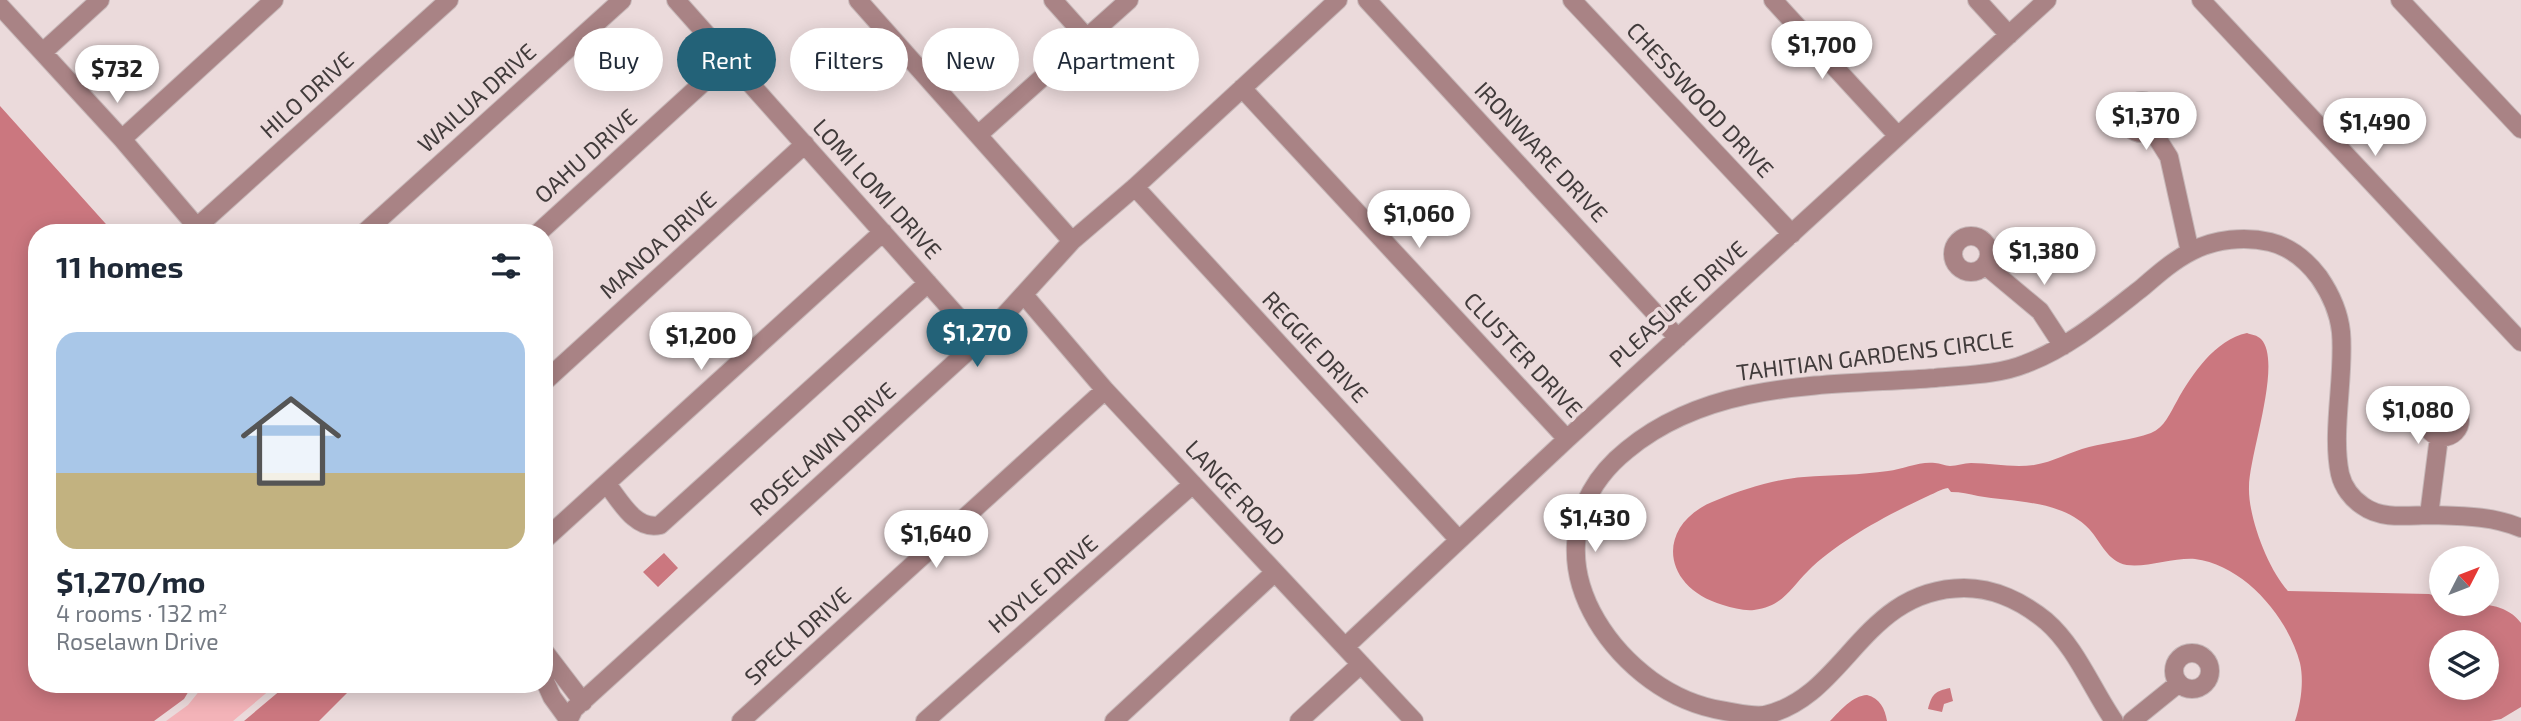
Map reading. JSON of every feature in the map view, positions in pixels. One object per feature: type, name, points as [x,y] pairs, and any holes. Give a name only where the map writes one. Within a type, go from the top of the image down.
[{"type":"street","points":[[43,52],[100,0]]},
{"type":"street","points":[[122,139],[274,0]]},
{"type":"street","name":"HILO DRIVE","points":[[206,224],[449,0]]},
{"type":"street","name":"WAILUA DRIVE","points":[[374,224],[622,0]]},
{"type":"street","name":"LOMI LOMI DRIVE","points":[[676,0],[701,28]]},
{"type":"street","points":[[859,0],[1072,241]]},
{"type":"street","points":[[1053,0],[1078,28]]},
{"type":"street","points":[[1098,28],[1129,0]]},
{"type":"street","name":"ROSELAWN DRIVE","points":[[568,720],[583,702],[992,329],[1072,241],[1135,187],[1338,0]]},
{"type":"street","name":"IRONWARE DRIVE","points":[[1367,0],[1678,338]]},
{"type":"street","name":"CHESSWOOD DRIVE","points":[[1572,0],[1792,234]]},
{"type":"street","points":[[1773,0],[1898,136]]},
{"type":"street","points":[[1977,0],[2009,35]]},
{"type":"street","name":"PLEASURE DRIVE","points":[[1345,647],[1567,439],[2047,0]]},
{"type":"street","points":[[2202,0],[2521,342]]},
{"type":"street","points":[[2400,0],[2521,129]]},
{"type":"street","points":[[0,6],[122,139],[195,224]]},
{"type":"street","points":[[978,135],[1033,86]]},
{"type":"street","name":"CLUSTER DRIVE","points":[[1242,88],[1567,439]]},
{"type":"street","name":"OAHU DRIVE","points":[[548,224],[694,91]]},
{"type":"street","name":"LOMI LOMI DRIVE","points":[[758,91],[958,317]]},
{"type":"street","points":[[2152,130],[2169,158],[2190,252]]},
{"type":"street","name":"MANOA DRIVE","points":[[553,374],[805,144]]},
{"type":"street","name":"REGGIE DRIVE","points":[[1135,187],[1459,540]]},
{"type":"street","points":[[553,532],[883,232]]},
{"type":"street","name":"TAHITIAN GARDENS CIRCLE","points":[[2114,721],[2052,626],[2025,607],[1986,590],[1945,590],[1905,603],[1870,630],[1809,693],[1783,709],[1760,716],[1696,704],[1654,682],[1621,653],[1604,632],[1579,584],[1575,551],[1577,526],[1584,504],[1594,486],[1620,456],[1656,428],[1716,402],[1780,390],[1944,377],[2005,370],[2023,365],[2063,346],[2190,252],[2220,241],[2236,239],[2262,241],[2291,251],[2314,270],[2327,290],[2342,335],[2338,454],[2340,475],[2358,503],[2379,514],[2491,519],[2521,528]]},
{"type":"street","name":"TAHITIAN GARDENS CIRCLE","points":[[1985,265],[2040,311],[2063,346]]},
{"type":"street","points":[[607,484],[643,525],[652,527],[660,524],[928,282]]},
{"type":"street","name":"LANGE ROAD","points":[[1024,295],[1105,390],[1414,721]]},
{"type":"street","name":"SPECK DRIVE","points":[[741,721],[1105,390]]},
{"type":"street","points":[[2429,515],[2439,437]]},
{"type":"street","name":"HOYLE DRIVE","points":[[925,721],[1193,484]]},
{"type":"street","points":[[1114,721],[1275,572]]},
{"type":"street","points":[[553,663],[583,702]]},
{"type":"street","points":[[1299,721],[1361,664]]},
{"type":"street","points":[[2132,721],[2179,683]]},
{"type":"street","points":[[550,693],[568,720]]},
{"type":"shaded area","points":[[0,106],[106,224],[28,224],[28,693],[188,693],[184,699],[154,721],[0,721]]},
{"type":"shaded area","points":[[2247,333],[2261,339],[2267,351],[2267,387],[2250,472],[2250,499],[2261,542],[2273,570],[2288,591],[2429,594],[2429,616],[2499,616],[2499,608],[2505,610],[2521,623],[2521,707],[2501,719],[2490,721],[2295,721],[2302,677],[2300,663],[2285,628],[2274,611],[2247,582],[2213,563],[2195,559],[2146,565],[2120,563],[2110,556],[2085,525],[2061,511],[2034,503],[1951,492],[1948,488],[1897,511],[1849,539],[1820,560],[1779,601],[1764,608],[1738,609],[1702,596],[1687,584],[1677,570],[1673,554],[1675,539],[1683,524],[1697,510],[1760,485],[1793,478],[1888,471],[1929,463],[1950,466],[1971,463],[2034,465],[2089,447],[2151,433],[2167,419],[2190,380],[2206,360],[2225,343]]},
{"type":"shaded area","points":[[664,553],[678,568],[658,587],[643,572]]},
{"type":"shaded area","points":[[1950,688],[1953,701],[1944,704],[1942,712],[1928,709],[1935,694]]},
{"type":"shaded area","points":[[198,693],[266,693],[233,721],[166,721],[188,705]]},
{"type":"shaded area","points":[[277,693],[347,693],[319,721],[244,721]]},
{"type":"shaded area","points":[[1867,695],[1881,705],[1887,721],[1830,721],[1852,701]]}]
